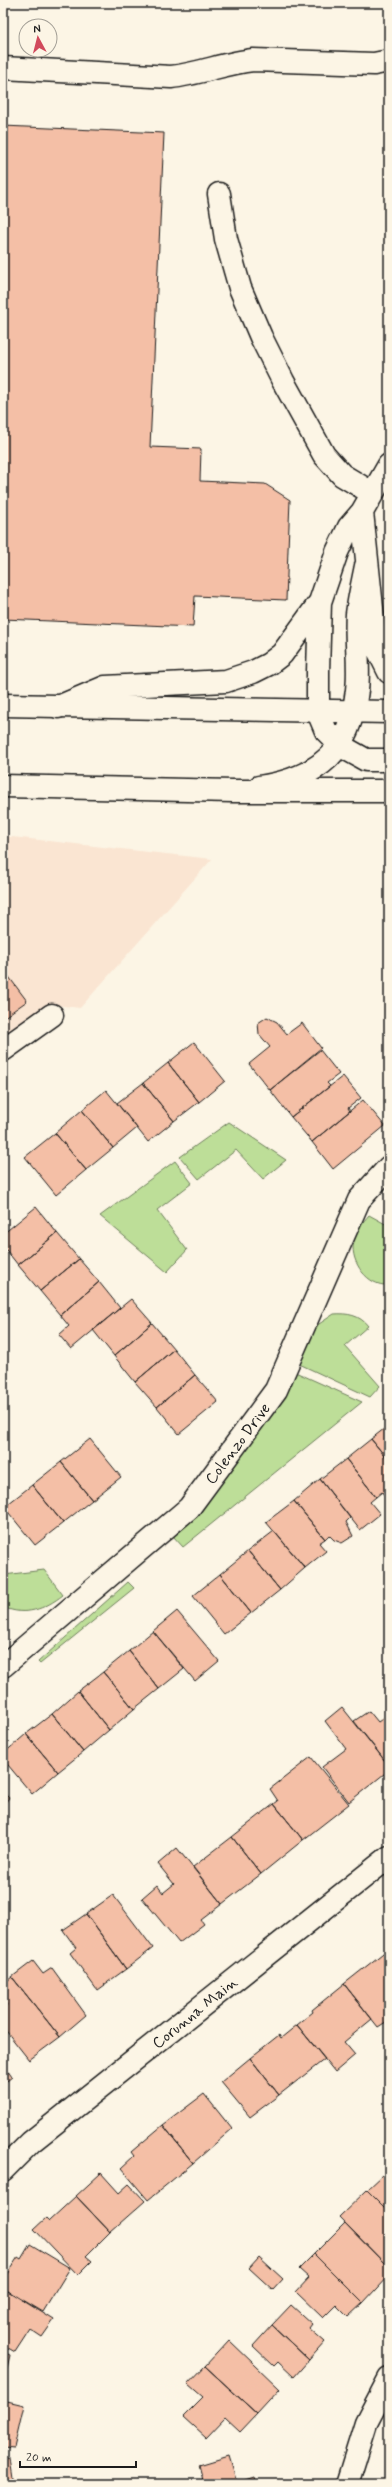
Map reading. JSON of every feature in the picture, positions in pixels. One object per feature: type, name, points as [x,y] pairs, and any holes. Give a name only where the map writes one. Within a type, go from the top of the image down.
[{"type":"street","points":[[3,68],[171,77],[190,75],[235,62],[253,60],[374,64],[389,61]]},
{"type":"street","points":[[219,194],[226,239],[240,288],[283,381],[324,455],[342,475],[372,492]]},
{"type":"street","points":[[56,708],[105,687],[226,681],[253,672],[269,664],[282,654],[320,602],[337,552],[349,527],[362,512],[372,492],[389,465]]},
{"type":"street","points":[[362,512],[366,566],[374,614],[376,646],[389,672]]},
{"type":"street","points":[[233,791],[275,784],[301,776],[326,761],[341,746],[353,713],[357,689],[357,614],[366,566]]},
{"type":"street","points":[[320,602],[318,712],[326,730],[341,746],[366,760],[389,760]]},
{"type":"street","points":[[3,705],[56,708],[353,713],[389,712]]},
{"type":"street","points":[[3,786],[233,791],[389,791]]},
{"type":"street","points":[[3,1050],[52,1015]]},
{"type":"street","name":"Colenzo Drive","points":[[5,1661],[189,1508],[276,1390],[359,1200],[389,1167]]},
{"type":"street","name":"Corunna Main","points":[[3,2170],[31,2142],[389,1857]]},
{"type":"street","points":[[347,2484],[366,2423],[389,2379]]},
{"type":"shaded area","points":[[3,836],[212,859],[80,1008],[47,1004],[3,1036]]},
{"type":"green space","points":[[229,1122],[286,1160],[263,1179],[236,1150],[199,1179],[180,1157]]},
{"type":"green space","points":[[175,1161],[192,1183],[157,1210],[187,1250],[167,1272],[100,1216]]},
{"type":"green space","points":[[369,1215],[389,1226],[389,1280],[384,1285],[370,1280],[364,1275],[356,1262],[354,1254],[353,1247],[356,1233]]},
{"type":"green space","points":[[334,1314],[344,1314],[357,1317],[368,1326],[345,1346],[380,1386],[370,1397],[295,1362],[316,1326]]},
{"type":"green space","points":[[293,1371],[362,1402],[183,1547],[173,1536]]},
{"type":"green space","points":[[4,1567],[4,1575],[44,1570],[63,1595],[42,1608],[34,1610],[19,1611],[3,1607]]},
{"type":"green space","points":[[128,1582],[134,1588],[40,1664],[38,1662]]},
{"type":"building","points":[[3,126],[164,133],[150,447],[201,449],[200,481],[265,484],[290,500],[286,600],[195,596],[193,627],[3,619]]},
{"type":"building","points":[[3,969],[27,1001],[3,1018]]},
{"type":"building","points":[[267,1017],[277,1022],[287,1034],[302,1023],[321,1048],[270,1090],[249,1064],[270,1047],[259,1034],[258,1023]]},
{"type":"building","points":[[194,1042],[225,1081],[199,1102],[168,1063]]},
{"type":"building","points":[[320,1050],[339,1074],[327,1083],[330,1086],[291,1117],[270,1090]]},
{"type":"building","points":[[168,1063],[199,1102],[174,1121],[143,1083]]},
{"type":"building","points":[[343,1076],[361,1098],[348,1108],[350,1111],[312,1142],[291,1117]]},
{"type":"building","points":[[143,1083],[174,1121],[148,1142],[117,1103]]},
{"type":"building","points":[[106,1090],[137,1128],[113,1148],[82,1110]]},
{"type":"building","points":[[363,1100],[385,1126],[333,1169],[312,1142]]},
{"type":"building","points":[[82,1110],[113,1148],[86,1170],[55,1133]]},
{"type":"building","points":[[55,1133],[86,1170],[56,1195],[25,1157]]},
{"type":"building","points":[[36,1207],[57,1233],[18,1265],[3,1246],[3,1234]]},
{"type":"building","points":[[57,1233],[79,1259],[40,1291],[18,1265]]},
{"type":"building","points":[[79,1259],[99,1282],[60,1315],[40,1291]]},
{"type":"building","points":[[99,1282],[120,1308],[71,1349],[59,1335],[69,1326],[60,1315]]},
{"type":"building","points":[[131,1299],[152,1323],[114,1356],[93,1330]]},
{"type":"building","points":[[152,1323],[174,1349],[135,1382],[114,1356]]},
{"type":"building","points":[[174,1349],[195,1375],[157,1407],[135,1382]]},
{"type":"building","points":[[195,1375],[218,1402],[179,1434],[157,1407]]},
{"type":"building","points":[[389,1425],[389,1461],[371,1439]]},
{"type":"building","points":[[90,1439],[121,1477],[92,1500],[61,1462]]},
{"type":"building","points":[[371,1439],[389,1461],[389,1502],[382,1492],[376,1497],[346,1459]]},
{"type":"building","points":[[346,1459],[376,1497],[370,1502],[380,1514],[360,1530],[320,1479]]},
{"type":"building","points":[[61,1462],[92,1500],[63,1523],[32,1485]]},
{"type":"building","points":[[320,1479],[350,1518],[346,1522],[353,1536],[342,1543],[334,1540],[329,1535],[325,1539],[294,1501]]},
{"type":"building","points":[[32,1485],[63,1523],[35,1545],[4,1507]]},
{"type":"building","points":[[294,1501],[325,1539],[319,1543],[326,1551],[305,1568],[266,1522]]},
{"type":"building","points":[[274,1531],[305,1568],[280,1590],[248,1551]]},
{"type":"building","points":[[248,1551],[280,1590],[251,1613],[220,1574]]},
{"type":"building","points":[[220,1574],[251,1613],[224,1634],[193,1596]]},
{"type":"building","points":[[177,1611],[219,1661],[195,1681],[153,1631]]},
{"type":"building","points":[[153,1631],[184,1669],[159,1689],[129,1651]]},
{"type":"building","points":[[129,1651],[159,1689],[134,1709],[103,1672]]},
{"type":"building","points":[[103,1672],[134,1709],[109,1730],[78,1691]]},
{"type":"building","points":[[78,1691],[109,1730],[83,1752],[52,1714]]},
{"type":"building","points":[[342,1707],[389,1766],[389,1770],[349,1802],[322,1767],[346,1749],[325,1721]]},
{"type":"building","points":[[369,1711],[378,1722],[389,1714],[389,1766],[354,1721]]},
{"type":"building","points":[[52,1714],[83,1752],[58,1772],[26,1734]]},
{"type":"building","points":[[26,1734],[58,1772],[32,1794],[3,1759],[3,1754]]},
{"type":"building","points":[[311,1757],[349,1804],[303,1840],[274,1804],[278,1801],[270,1789]]},
{"type":"building","points":[[3,1792],[9,1798],[3,1805]]},
{"type":"building","points":[[274,1804],[303,1840],[261,1874],[232,1837]]},
{"type":"building","points":[[232,1837],[261,1874],[222,1904],[193,1867]]},
{"type":"building","points":[[177,1848],[222,1904],[201,1920],[204,1924],[179,1943],[142,1898],[157,1885],[163,1893],[174,1884],[158,1864]]},
{"type":"building","points":[[113,1895],[153,1948],[126,1969],[86,1914]]},
{"type":"building","points":[[86,1914],[126,1969],[97,1990],[70,1953],[76,1948],[63,1930]]},
{"type":"building","points":[[387,1950],[389,2020],[378,2027],[344,1984]]},
{"type":"building","points":[[33,1961],[43,1974],[52,1968],[86,2015],[60,2037],[12,1977]]},
{"type":"building","points":[[12,1977],[60,2037],[29,2060],[3,2027],[3,2008],[7,2005],[3,1999],[3,1984]]},
{"type":"building","points":[[344,1984],[372,2019],[344,2042],[355,2055],[335,2072],[297,2025],[313,2012],[312,2010]]},
{"type":"building","points":[[297,2025],[325,2059],[279,2095],[250,2058],[279,2035],[281,2038]]},
{"type":"building","points":[[250,2058],[279,2095],[250,2117],[221,2082]]},
{"type":"building","points":[[3,2064],[12,2077],[3,2084]]},
{"type":"building","points":[[204,2094],[232,2129],[193,2163],[163,2125]]},
{"type":"building","points":[[163,2125],[193,2163],[148,2200],[121,2168],[134,2156],[131,2152]]},
{"type":"building","points":[[101,2173],[119,2193],[129,2184],[145,2201],[110,2232],[76,2196]]},
{"type":"building","points":[[384,2174],[387,2177],[389,2176],[389,2212],[367,2190]]},
{"type":"building","points":[[367,2190],[389,2212],[389,2268],[339,2217]]},
{"type":"building","points":[[76,2196],[110,2232],[86,2256],[92,2261],[78,2275],[34,2229],[46,2218],[49,2221]]},
{"type":"building","points":[[345,2223],[389,2268],[389,2275],[363,2303],[314,2254]]},
{"type":"building","points":[[30,2244],[70,2268],[43,2312],[3,2288],[3,2280],[18,2257],[21,2259]]},
{"type":"building","points":[[314,2254],[363,2303],[348,2317],[336,2305],[323,2318],[296,2292],[309,2278],[299,2269]]},
{"type":"building","points":[[259,2257],[283,2279],[273,2290],[249,2268]]},
{"type":"building","points":[[3,2288],[54,2320],[42,2337],[30,2329],[15,2352],[3,2345]]},
{"type":"building","points":[[291,2305],[312,2324],[309,2328],[325,2342],[309,2360],[272,2325]]},
{"type":"building","points":[[272,2325],[309,2360],[294,2377],[278,2362],[274,2366],[253,2346]]},
{"type":"building","points":[[229,2340],[280,2389],[257,2414],[205,2366]]},
{"type":"building","points":[[3,2352],[10,2355],[3,2386]]},
{"type":"building","points":[[205,2366],[257,2414],[240,2432],[225,2418],[206,2438],[183,2417],[203,2397],[188,2384]]},
{"type":"building","points":[[3,2400],[24,2405],[14,2448],[3,2447]]},
{"type":"building","points":[[229,2456],[237,2483],[255,2477],[257,2484],[204,2484],[199,2465]]},
{"type":"building","points":[[10,2458],[14,2484],[3,2484],[3,2459]]}]
